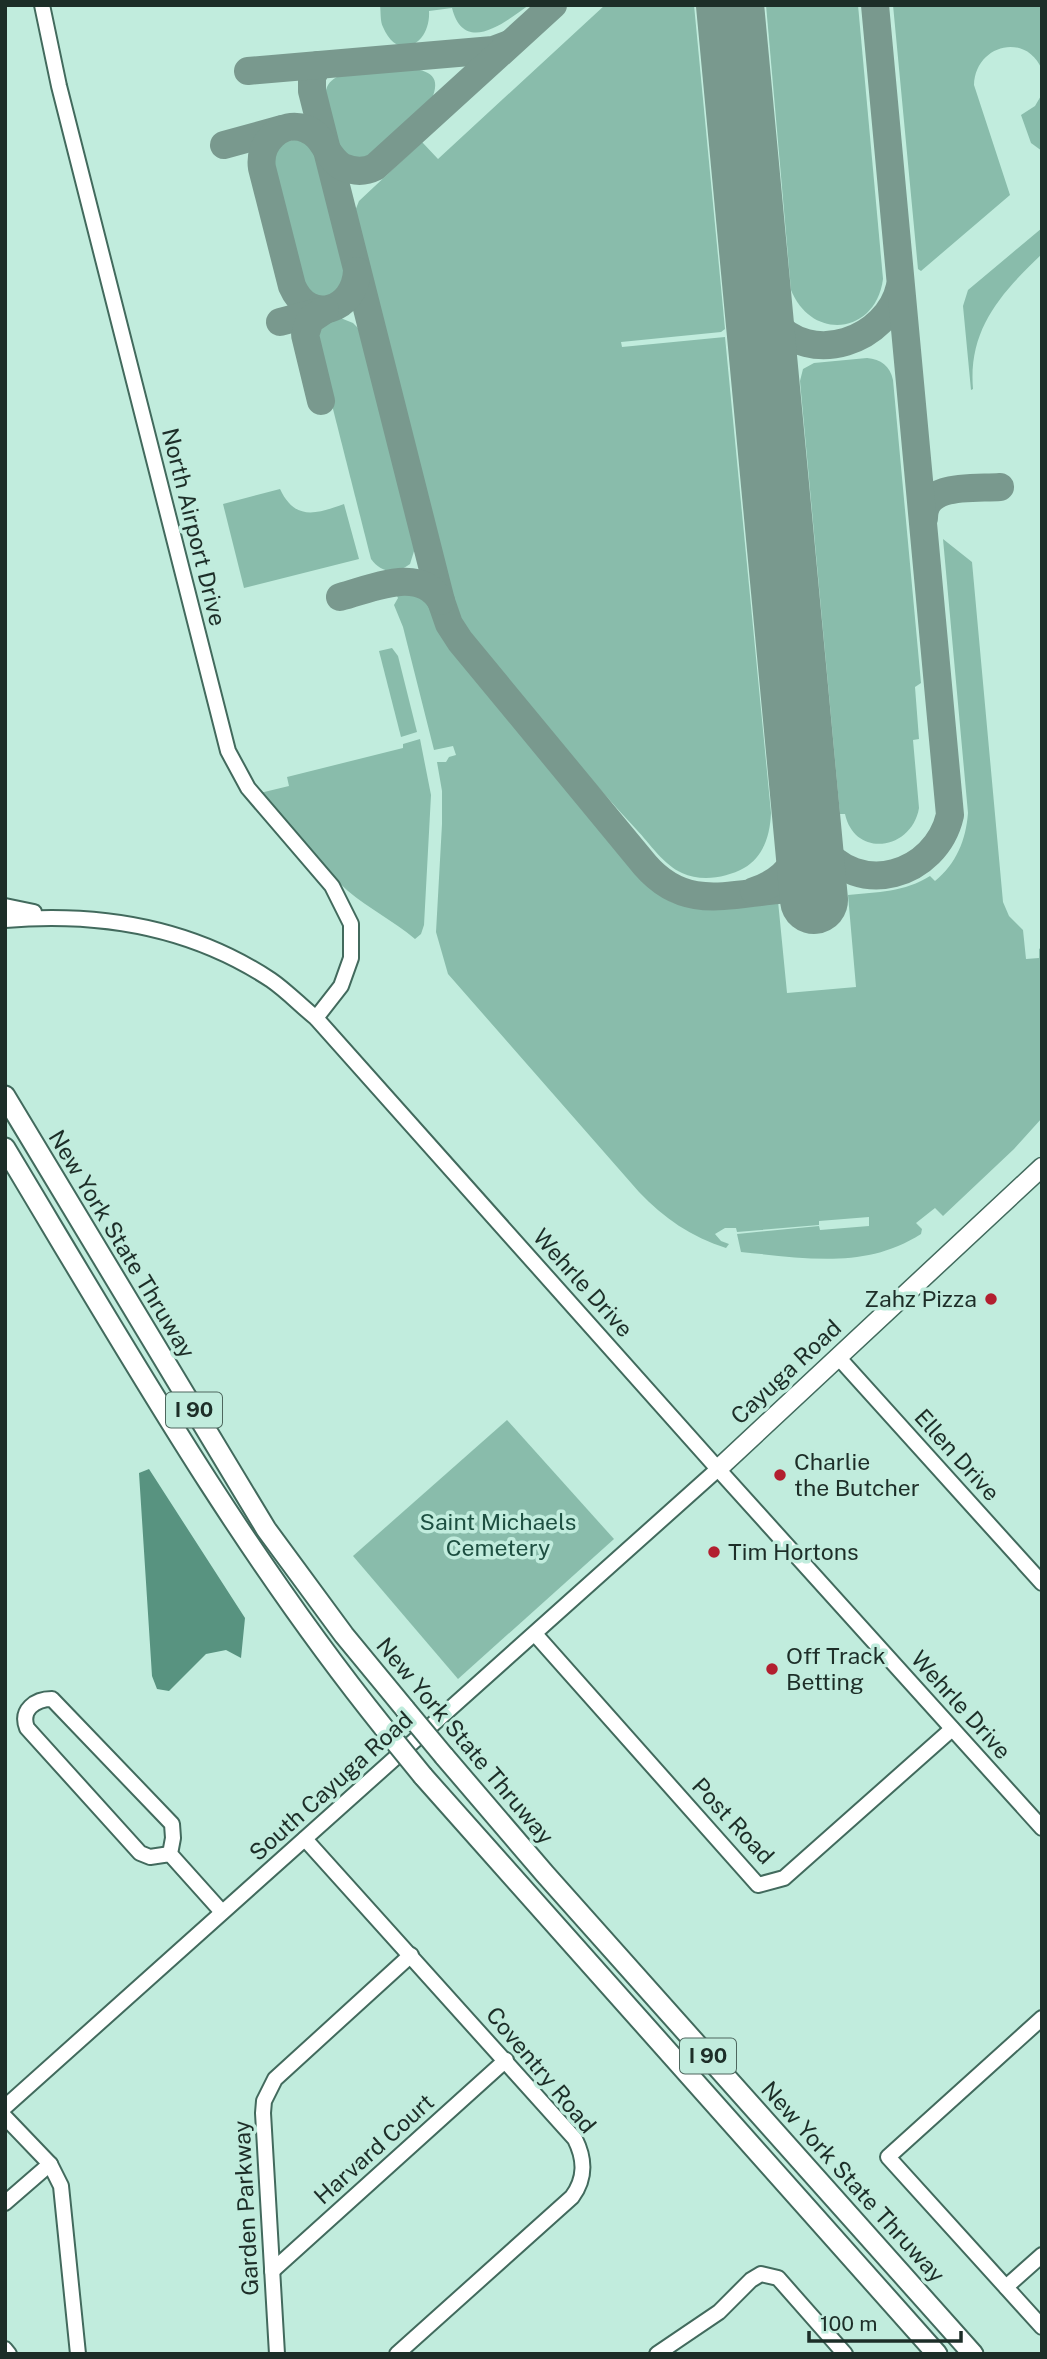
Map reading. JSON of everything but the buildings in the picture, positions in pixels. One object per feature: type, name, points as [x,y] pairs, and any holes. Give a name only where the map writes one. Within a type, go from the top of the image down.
[{"type":"highway","name":"New York State Thruway","points":[[5,1096],[266,1529],[344,1635],[545,1874],[973,2354]]},
{"type":"highway","name":"I 90","points":[[5,1148],[115,1331],[273,1581],[331,1663],[423,1776],[937,2354]]},
{"type":"main road","name":"Cayuga Road","points":[[718,1469],[1042,1167]]},
{"type":"street","name":"North Airport Drive","points":[[42,5],[59,86],[228,751],[233,765],[248,788],[332,886],[351,924],[351,958],[341,986],[316,1018]]},
{"type":"street","points":[[5,906],[60,917]]},
{"type":"street","name":"Wehrle Drive","points":[[5,920],[60,917],[117,921],[180,935],[236,959],[273,981],[316,1018],[1042,1828]]},
{"type":"street","name":"Ellen Drive","points":[[838,1357],[1042,1583]]},
{"type":"street","name":"South Cayuga Road","points":[[5,2107],[718,1469]]},
{"type":"street","name":"Post Road","points":[[535,1634],[758,1885],[784,1878],[952,1729]]},
{"type":"street","points":[[42,1699],[52,1699],[172,1824],[170,1854],[150,1857],[140,1853],[27,1728],[24,1720],[32,1705],[42,1699]]},
{"type":"street","name":"Coventry Road","points":[[305,1839],[575,2138],[583,2161],[581,2181],[572,2197],[397,2354]]},
{"type":"street","points":[[170,1854],[222,1912]]},
{"type":"street","name":"Garden Parkway","points":[[276,2354],[262,2113],[268,2090],[283,2071],[411,1955]]},
{"type":"street","points":[[1042,2018],[888,2157],[1042,2327]]},
{"type":"street","name":"Harvard Court","points":[[272,2272],[506,2060]]},
{"type":"street","points":[[5,2117],[50,2164],[61,2186],[78,2354]]},
{"type":"street","points":[[5,2203],[50,2164]]},
{"type":"street","points":[[1006,2287],[1042,2255]]},
{"type":"street","points":[[657,2354],[719,2312],[751,2280],[761,2274],[778,2278],[845,2354]]},
{"type":"street","points":[[5,2349],[9,2354]]},
{"type":"green space","points":[[380,5],[529,5],[497,26],[475,32],[466,30],[458,22],[452,8],[429,11],[425,32],[412,45],[405,46],[389,38],[382,25]]},
{"type":"green space","points":[[605,5],[694,5],[725,329],[721,332],[621,342],[622,347],[725,337],[771,813],[767,837],[757,857],[744,868],[713,878],[689,876],[663,860],[563,747],[481,649],[461,620],[455,607],[355,211],[359,201],[422,142],[438,159]]},
{"type":"green space","points":[[766,5],[858,5],[883,279],[878,297],[869,311],[842,325],[827,324],[813,318],[801,307],[791,290]]},
{"type":"green space","points":[[893,5],[1042,5],[1042,70],[1035,58],[1025,50],[1002,48],[983,60],[974,85],[1010,195],[921,271],[918,269]]},
{"type":"green space","points":[[410,69],[425,72],[434,78],[435,89],[430,103],[368,158],[359,160],[346,155],[334,132],[326,100],[328,85],[341,75]]},
{"type":"green space","points":[[1042,94],[1042,151],[1031,143],[1021,115],[1035,106]]},
{"type":"green space","points":[[295,139],[309,144],[317,154],[346,272],[342,288],[328,297],[311,295],[301,284],[271,162],[279,145]]},
{"type":"green space","points":[[1042,228],[1042,254],[1001,298],[982,330],[976,348],[971,390],[963,306],[968,290]]},
{"type":"green space","points":[[343,319],[353,323],[362,332],[415,548],[410,564],[399,570],[384,570],[371,559],[316,342],[325,325],[333,320]]},
{"type":"green space","points":[[867,358],[884,364],[893,380],[921,683],[915,687],[919,739],[913,740],[919,808],[906,833],[883,844],[860,838],[851,828],[845,814],[840,814],[800,381],[803,369],[814,363]]},
{"type":"green space","points":[[280,489],[292,506],[307,512],[344,504],[359,559],[244,588],[223,504]]},
{"type":"green space","points":[[943,539],[972,562],[1003,902],[1009,916],[1023,930],[1026,959],[1039,958],[1039,949],[1042,947],[1042,1118],[1014,1149],[943,1216],[935,1208],[916,1223],[922,1229],[921,1234],[900,1245],[856,1257],[811,1258],[741,1252],[737,1234],[819,1226],[820,1230],[869,1226],[869,1217],[819,1221],[819,1225],[737,1232],[736,1228],[725,1228],[715,1234],[721,1241],[729,1244],[726,1248],[713,1244],[668,1218],[639,1192],[448,974],[436,932],[442,824],[442,791],[437,762],[446,762],[449,757],[456,755],[453,746],[434,750],[403,627],[394,605],[397,596],[406,592],[413,591],[423,596],[441,633],[453,650],[652,889],[670,901],[692,907],[729,907],[778,901],[787,993],[856,987],[848,895],[901,888],[930,876],[935,881],[954,859],[967,823]]},
{"type":"green space","points":[[392,648],[398,656],[417,732],[401,737],[379,651]]},
{"type":"green space","points":[[420,739],[431,795],[424,925],[421,934],[415,939],[336,880],[260,793],[289,786],[287,777],[403,748],[403,744]]},
{"type":"green space","name":"Saint Michaels Cemetery","points":[[507,1420],[614,1539],[458,1679],[353,1556]]},
{"type":"shaded area","points":[[149,1469],[245,1618],[241,1658],[226,1650],[206,1654],[169,1691],[157,1689],[152,1676],[139,1473]]},
{"type":"taxiway","points":[[357,271],[348,296],[340,304],[330,308],[309,306],[292,286],[262,168],[264,150],[273,135],[288,127],[306,129],[317,137],[343,167],[359,171],[375,167],[553,5]]},
{"type":"taxiway","points":[[803,788],[810,825],[820,845],[836,862],[854,872],[874,875],[894,873],[913,866],[929,853],[942,836],[950,815],[875,5]]},
{"type":"taxiway","points":[[248,71],[493,50],[509,44]]},
{"type":"taxiway","points":[[318,65],[312,77],[312,91],[449,624],[460,641],[645,865],[660,879],[675,889],[706,896],[778,890]]},
{"type":"taxiway","points":[[224,145],[282,129]]},
{"type":"taxiway","points":[[755,270],[761,297],[773,321],[789,335],[807,343],[826,345],[846,342],[864,334],[880,321],[893,305],[900,286]]},
{"type":"taxiway","points":[[321,401],[305,335],[310,320],[325,310]]},
{"type":"taxiway","points":[[280,322],[322,311]]},
{"type":"taxiway","points":[[924,518],[926,506],[932,498],[941,493],[965,488],[1000,487]]},
{"type":"taxiway","points":[[340,597],[380,585],[408,582],[421,584],[432,590],[441,601]]},
{"type":"taxiway","points":[[754,891],[778,879],[793,862],[802,841],[804,815]]},
{"type":"runway","points":[[730,5],[814,900]]},
{"type":"place","name":"Zahz Pizza","points":[[991,1299]]},
{"type":"place","name":"Charlie the Butcher","points":[[780,1475]]},
{"type":"place","name":"Tim Hortons","points":[[714,1552]]},
{"type":"place","name":"Off Track Betting","points":[[772,1669]]}]
